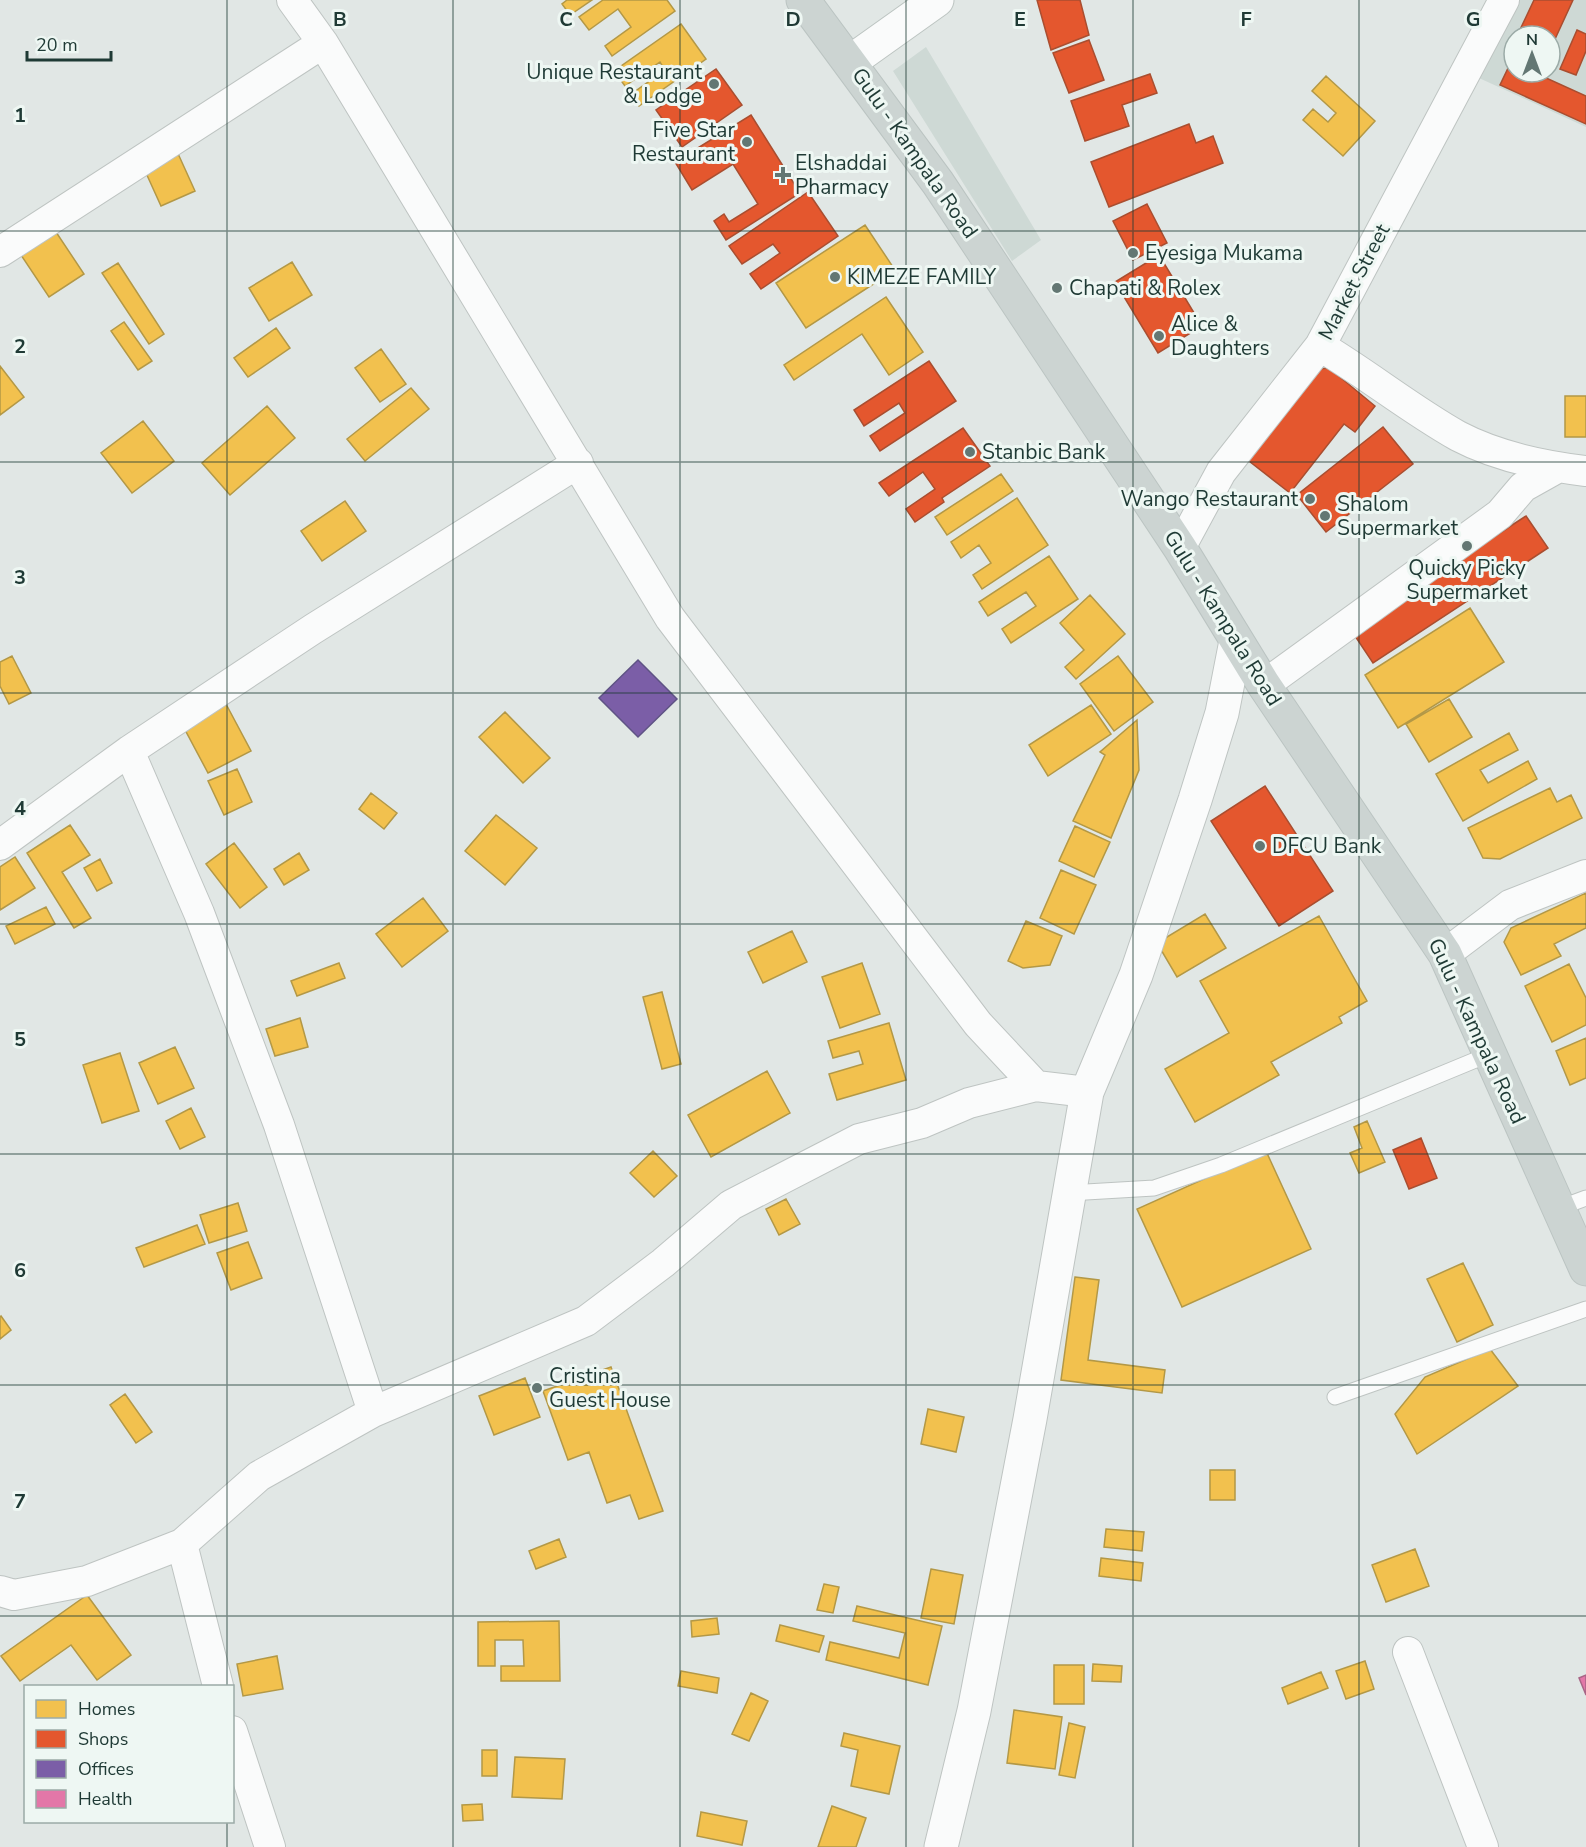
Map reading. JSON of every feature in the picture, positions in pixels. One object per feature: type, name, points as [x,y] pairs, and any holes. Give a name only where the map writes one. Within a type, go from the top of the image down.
[{"type":"main road","name":"Gulu - Kampala Road","points":[[803,0],[938,183],[1180,548],[1264,685],[1445,954],[1490,1054],[1572,1203],[1586,1269]]},
{"type":"street","points":[[292,0],[323,43],[677,627],[978,1024],[1036,1086]]},
{"type":"street","points":[[850,62],[938,0]]},
{"type":"street","name":"Market Street","points":[[1180,548],[1221,472],[1320,346],[1504,0]]},
{"type":"street","points":[[0,252],[323,43]]},
{"type":"street","points":[[1320,346],[1460,437],[1505,454],[1572,469]]},
{"type":"street","points":[[0,845],[129,751],[313,629],[578,463]]},
{"type":"street","points":[[1264,685],[1500,514],[1523,487],[1572,469]]},
{"type":"street","points":[[940,1847],[974,1711],[1087,1092],[1136,975],[1195,800],[1222,712],[1236,641]]},
{"type":"street","points":[[129,751],[199,913],[279,1125],[373,1412]]},
{"type":"street","points":[[1445,954],[1510,905],[1586,875]]},
{"type":"street","points":[[0,1591],[14,1596],[87,1581],[182,1544],[259,1476],[373,1412],[586,1321],[663,1263],[731,1205],[860,1139],[922,1123],[969,1103],[1036,1086],[1087,1092]]},
{"type":"street","points":[[182,1544],[218,1685]]},
{"type":"street","points":[[1408,1653],[1483,1847]]},
{"type":"street","points":[[234,1737],[270,1847]]},
{"type":"lane","points":[[1069,1193],[1154,1188],[1199,1173],[1490,1054]]},
{"type":"lane","points":[[1335,1397],[1586,1309]]},
{"type":"shaded area","points":[[1518,0],[1586,0],[1586,127],[1479,78],[1502,32],[1502,84],[1562,84],[1562,24],[1506,24]]},
{"type":"shaded area","points":[[926,47],[1041,240],[1012,261],[893,71]]},
{"type":"building: Homes","points":[[567,0],[592,0],[570,15],[562,4]]},
{"type":"building: Homes","points":[[603,0],[667,0],[675,11],[612,56],[605,46],[631,27],[618,9],[589,30],[579,17]]},
{"type":"building: Homes","points":[[681,24],[706,59],[639,106],[630,95],[665,70],[660,62],[625,86],[614,71]]},
{"type":"building: Homes","points":[[1326,76],[1375,121],[1343,156],[1303,120],[1313,109],[1328,122],[1336,113],[1312,91]]},
{"type":"building: Homes","points":[[175,147],[195,191],[161,206],[141,162]]},
{"type":"building: Homes","name":"KIMEZE FAMILY","points":[[865,225],[895,270],[806,328],[776,283]]},
{"type":"building: Homes","points":[[52,226],[84,274],[49,297],[17,249]]},
{"type":"building: Homes","points":[[292,262],[312,295],[269,321],[249,288]]},
{"type":"building: Homes","points":[[118,263],[164,334],[149,344],[102,273]]},
{"type":"building: Homes","points":[[886,297],[923,352],[889,375],[862,334],[794,380],[784,365]]},
{"type":"building: Homes","points":[[124,322],[152,361],[138,370],[111,331]]},
{"type":"building: Homes","points":[[276,328],[290,348],[248,377],[234,358]]},
{"type":"building: Homes","points":[[381,349],[406,384],[380,402],[355,368]]},
{"type":"building: Homes","points":[[0,366],[24,397],[0,415]]},
{"type":"building: Homes","points":[[411,388],[429,409],[365,461],[347,439]]},
{"type":"building: Homes","points":[[1565,396],[1586,396],[1586,437],[1565,437]]},
{"type":"building: Homes","points":[[267,406],[295,438],[230,495],[202,463]]},
{"type":"building: Homes","points":[[143,421],[174,461],[132,493],[101,453]]},
{"type":"building: Homes","points":[[1001,474],[1013,491],[947,535],[935,517]]},
{"type":"building: Homes","points":[[1017,498],[1048,545],[982,589],[973,575],[991,563],[979,545],[961,558],[951,542]]},
{"type":"building: Homes","points":[[345,501],[366,531],[322,561],[301,531]]},
{"type":"building: Homes","points":[[1049,556],[1078,599],[1011,643],[1002,629],[1036,606],[1026,592],[988,616],[979,602]]},
{"type":"building: Homes","points":[[1090,595],[1125,634],[1076,679],[1065,667],[1084,650],[1060,623]]},
{"type":"building: Homes","points":[[1470,608],[1504,662],[1398,728],[1365,675]]},
{"type":"building: Homes","points":[[12,656],[31,693],[9,704],[0,686],[0,662]]},
{"type":"building: Homes","points":[[1118,656],[1153,702],[1114,731],[1080,684]]},
{"type":"building: Homes","points":[[1449,699],[1472,737],[1429,762],[1406,724]]},
{"type":"building: Homes","points":[[226,704],[251,751],[208,773],[183,726]]},
{"type":"building: Homes","points":[[1091,705],[1111,734],[1048,776],[1029,745]]},
{"type":"building: Homes","points":[[505,712],[550,758],[523,783],[479,737]]},
{"type":"building: Homes","points":[[1137,720],[1139,770],[1111,838],[1073,821],[1105,755],[1100,752]]},
{"type":"building: Homes","points":[[1509,733],[1518,750],[1480,770],[1488,783],[1528,761],[1537,779],[1463,821],[1436,774]]},
{"type":"building: Homes","points":[[237,769],[252,802],[224,815],[208,781]]},
{"type":"building: Homes","points":[[1550,788],[1557,802],[1571,795],[1582,818],[1500,859],[1483,858],[1468,828]]},
{"type":"building: Homes","points":[[371,793],[397,813],[384,829],[359,809]]},
{"type":"building: Homes","points":[[496,815],[537,848],[505,885],[465,851]]},
{"type":"building: Homes","points":[[70,825],[90,855],[62,872],[91,918],[74,928],[27,853]]},
{"type":"building: Homes","points":[[1075,826],[1110,842],[1094,877],[1059,861]]},
{"type":"building: Homes","points":[[234,843],[267,887],[240,908],[206,864]]},
{"type":"building: Homes","points":[[299,853],[309,870],[284,885],[274,869]]},
{"type":"building: Homes","points":[[15,857],[35,888],[0,910],[0,867]]},
{"type":"building: Homes","points":[[100,859],[112,883],[97,891],[84,868]]},
{"type":"building: Homes","points":[[1061,870],[1096,885],[1074,934],[1040,918]]},
{"type":"building: Homes","points":[[1586,893],[1586,928],[1554,944],[1561,956],[1521,975],[1504,942],[1511,928]]},
{"type":"building: Homes","points":[[423,898],[448,931],[402,967],[376,934]]},
{"type":"building: Homes","points":[[46,907],[55,924],[15,944],[6,926]]},
{"type":"building: Homes","points":[[1205,914],[1226,948],[1177,977],[1157,943]]},
{"type":"building: Homes","points":[[1319,916],[1367,1001],[1339,1017],[1342,1023],[1271,1062],[1279,1075],[1195,1122],[1165,1069],[1229,1033],[1200,981]]},
{"type":"building: Homes","points":[[1026,921],[1062,936],[1050,965],[1023,968],[1008,961]]},
{"type":"building: Homes","points":[[792,931],[807,962],[763,983],[748,952]]},
{"type":"building: Homes","points":[[339,963],[345,978],[297,996],[291,981]]},
{"type":"building: Homes","points":[[862,963],[880,1014],[840,1028],[822,977]]},
{"type":"building: Homes","points":[[1569,964],[1586,998],[1586,1025],[1552,1042],[1525,986]]},
{"type":"building: Homes","points":[[662,992],[681,1064],[662,1069],[643,997]]},
{"type":"building: Homes","points":[[300,1018],[308,1047],[275,1056],[266,1029]]},
{"type":"building: Homes","points":[[889,1023],[906,1080],[837,1100],[829,1074],[863,1064],[859,1051],[833,1058],[828,1041]]},
{"type":"building: Homes","points":[[1586,1038],[1586,1078],[1570,1085],[1556,1051]]},
{"type":"building: Homes","points":[[175,1047],[194,1088],[158,1104],[139,1063]]},
{"type":"building: Homes","points":[[120,1053],[139,1111],[102,1123],[83,1065]]},
{"type":"building: Homes","points":[[767,1071],[790,1113],[711,1157],[688,1115]]},
{"type":"building: Homes","points":[[191,1108],[205,1137],[180,1149],[166,1121]]},
{"type":"building: Homes","points":[[1367,1121],[1385,1162],[1359,1173],[1350,1153],[1362,1148],[1354,1127]]},
{"type":"building: Homes","points":[[653,1151],[677,1176],[654,1197],[630,1173]]},
{"type":"building: Homes","points":[[1266,1151],[1311,1249],[1182,1307],[1137,1209]]},
{"type":"building: Homes","points":[[786,1199],[800,1224],[779,1235],[766,1209]]},
{"type":"building: Homes","points":[[238,1203],[247,1231],[209,1243],[200,1215]]},
{"type":"building: Homes","points":[[197,1225],[205,1244],[144,1267],[136,1248]]},
{"type":"building: Homes","points":[[248,1242],[262,1278],[231,1290],[217,1253]]},
{"type":"building: Homes","points":[[1463,1263],[1493,1325],[1457,1342],[1427,1279]]},
{"type":"building: Homes","points":[[1075,1277],[1099,1280],[1088,1360],[1165,1370],[1162,1393],[1061,1380]]},
{"type":"building: Homes","points":[[0,1317],[11,1330],[0,1339]]},
{"type":"building: Homes","points":[[1490,1349],[1518,1386],[1417,1454],[1395,1414],[1425,1377]]},
{"type":"building: Homes","points":[[611,1367],[663,1511],[639,1519],[630,1495],[607,1503],[589,1452],[568,1460],[543,1391]]},
{"type":"building: Homes","points":[[525,1378],[540,1417],[494,1435],[479,1396]]},
{"type":"building: Homes","points":[[125,1394],[152,1432],[136,1443],[110,1405]]},
{"type":"building: Homes","points":[[928,1409],[964,1417],[956,1452],[921,1444]]},
{"type":"building: Homes","points":[[1210,1470],[1235,1470],[1235,1500],[1210,1500]]},
{"type":"building: Homes","points":[[1106,1529],[1144,1532],[1142,1551],[1104,1547]]},
{"type":"building: Homes","points":[[559,1539],[566,1557],[536,1569],[529,1551]]},
{"type":"building: Homes","points":[[1415,1549],[1429,1586],[1386,1602],[1372,1565]]},
{"type":"building: Homes","points":[[1101,1558],[1143,1563],[1141,1581],[1099,1576]]},
{"type":"building: Homes","points":[[931,1569],[963,1575],[954,1624],[921,1618]]},
{"type":"building: Homes","points":[[824,1584],[839,1587],[833,1613],[817,1610]]},
{"type":"building: Homes","points":[[87,1595],[131,1655],[97,1680],[71,1645],[20,1681],[1,1656]]},
{"type":"building: Homes","points":[[857,1606],[942,1626],[928,1685],[826,1660],[830,1642],[899,1658],[905,1633],[853,1621]]},
{"type":"building: Homes","points":[[717,1618],[719,1634],[692,1637],[691,1621]]},
{"type":"building: Homes","points":[[559,1621],[560,1681],[501,1681],[501,1666],[524,1666],[523,1640],[495,1640],[495,1666],[478,1666],[478,1622]]},
{"type":"building: Homes","points":[[780,1625],[824,1636],[819,1652],[776,1641]]},
{"type":"building: Homes","points":[[277,1656],[283,1689],[243,1696],[237,1664]]},
{"type":"building: Homes","points":[[1365,1661],[1374,1689],[1346,1699],[1336,1671]]},
{"type":"building: Homes","points":[[1093,1664],[1122,1666],[1121,1682],[1092,1681]]},
{"type":"building: Homes","points":[[1054,1665],[1084,1665],[1084,1704],[1054,1704]]},
{"type":"building: Homes","points":[[681,1671],[719,1678],[717,1693],[678,1686]]},
{"type":"building: Homes","points":[[1321,1672],[1328,1688],[1288,1704],[1282,1688]]},
{"type":"building: Homes","points":[[751,1693],[768,1701],[749,1741],[732,1734]]},
{"type":"building: Homes","points":[[1014,1710],[1062,1717],[1055,1769],[1007,1763]]},
{"type":"building: Homes","points":[[1069,1723],[1085,1727],[1075,1778],[1059,1775]]},
{"type":"building: Homes","points":[[844,1733],[900,1746],[889,1794],[851,1786],[858,1750],[841,1746]]},
{"type":"building: Homes","points":[[482,1750],[497,1750],[497,1776],[482,1776]]},
{"type":"building: Homes","points":[[515,1757],[565,1759],[562,1799],[512,1797]]},
{"type":"building: Homes","points":[[482,1804],[483,1820],[463,1821],[462,1805]]},
{"type":"building: Homes","points":[[832,1806],[866,1818],[856,1847],[818,1847]]},
{"type":"building: Homes","points":[[701,1812],[747,1821],[742,1845],[697,1836]]},
{"type":"building: Shops","points":[[1037,0],[1080,0],[1089,35],[1051,50]]},
{"type":"building: Shops","points":[[1534,0],[1573,0],[1562,24],[1523,24]]},
{"type":"building: Shops","points":[[1577,30],[1586,34],[1586,51],[1576,75],[1562,70],[1562,64]]},
{"type":"building: Shops","points":[[1089,40],[1104,80],[1069,93],[1053,53]]},
{"type":"building: Shops","points":[[716,69],[742,105],[682,147],[656,110]]},
{"type":"building: Shops","points":[[1150,74],[1157,93],[1122,105],[1129,126],[1085,141],[1071,101]]},
{"type":"building: Shops","points":[[1502,81],[1502,84],[1560,84],[1586,96],[1586,124],[1500,85]]},
{"type":"building: Shops","points":[[751,115],[800,193],[726,240],[714,221],[724,214],[729,222],[758,204],[733,164],[692,190],[675,162]]},
{"type":"building: Shops","points":[[1189,124],[1196,143],[1213,136],[1223,163],[1109,207],[1091,162]]},
{"type":"building: Shops","points":[[808,192],[838,236],[761,289],[750,274],[780,253],[773,244],[742,264],[729,246]]},
{"type":"building: Shops","points":[[1147,204],[1167,243],[1133,260],[1113,221]]},
{"type":"building: Shops","points":[[1159,255],[1202,326],[1158,353],[1115,282]]},
{"type":"building: Shops","points":[[929,361],[956,401],[880,451],[870,436],[905,413],[899,403],[864,426],[854,410]]},
{"type":"building: Shops","points":[[1329,368],[1375,406],[1355,432],[1344,424],[1290,493],[1245,458],[1318,369]]},
{"type":"building: Shops","points":[[1383,427],[1413,464],[1326,532],[1297,495]]},
{"type":"building: Shops","points":[[963,428],[990,466],[942,498],[944,502],[915,522],[906,509],[935,489],[923,472],[889,496],[879,483]]},
{"type":"building: Shops","points":[[1526,516],[1548,548],[1373,663],[1351,630]]},
{"type":"building: Shops","points":[[1265,786],[1333,891],[1279,926],[1211,821]]},
{"type":"building: Shops","points":[[1421,1138],[1437,1178],[1409,1189],[1393,1150]]},
{"type":"building: Offices","points":[[638,660],[677,699],[638,737],[599,698]]},
{"type":"building: Health","points":[[1586,1675],[1586,1695],[1579,1678]]},
{"type":"place","name":"Unique Restaurant & Lodge","points":[[714,84]]},
{"type":"place","name":"Five Star Restaurant","points":[[747,142]]},
{"type":"place","name":"Elshaddai Pharmacy","points":[[783,175]]},
{"type":"place","name":"Eyesiga Mukama","points":[[1133,253]]},
{"type":"place","name":"KIMEZE FAMILY","points":[[835,277]]},
{"type":"place","name":"Chapati & Rolex","points":[[1057,288]]},
{"type":"place","name":"Alice & Daughters","points":[[1159,336]]},
{"type":"place","name":"Stanbic Bank","points":[[970,452]]},
{"type":"place","name":"Wango Restaurant","points":[[1310,499]]},
{"type":"place","name":"Shalom Supermarket","points":[[1325,516]]},
{"type":"place","name":"Quicky Picky Supermarket","points":[[1467,546]]},
{"type":"place","name":"DFCU Bank","points":[[1260,846]]},
{"type":"place","name":"Cristina Guest House","points":[[537,1388]]}]
